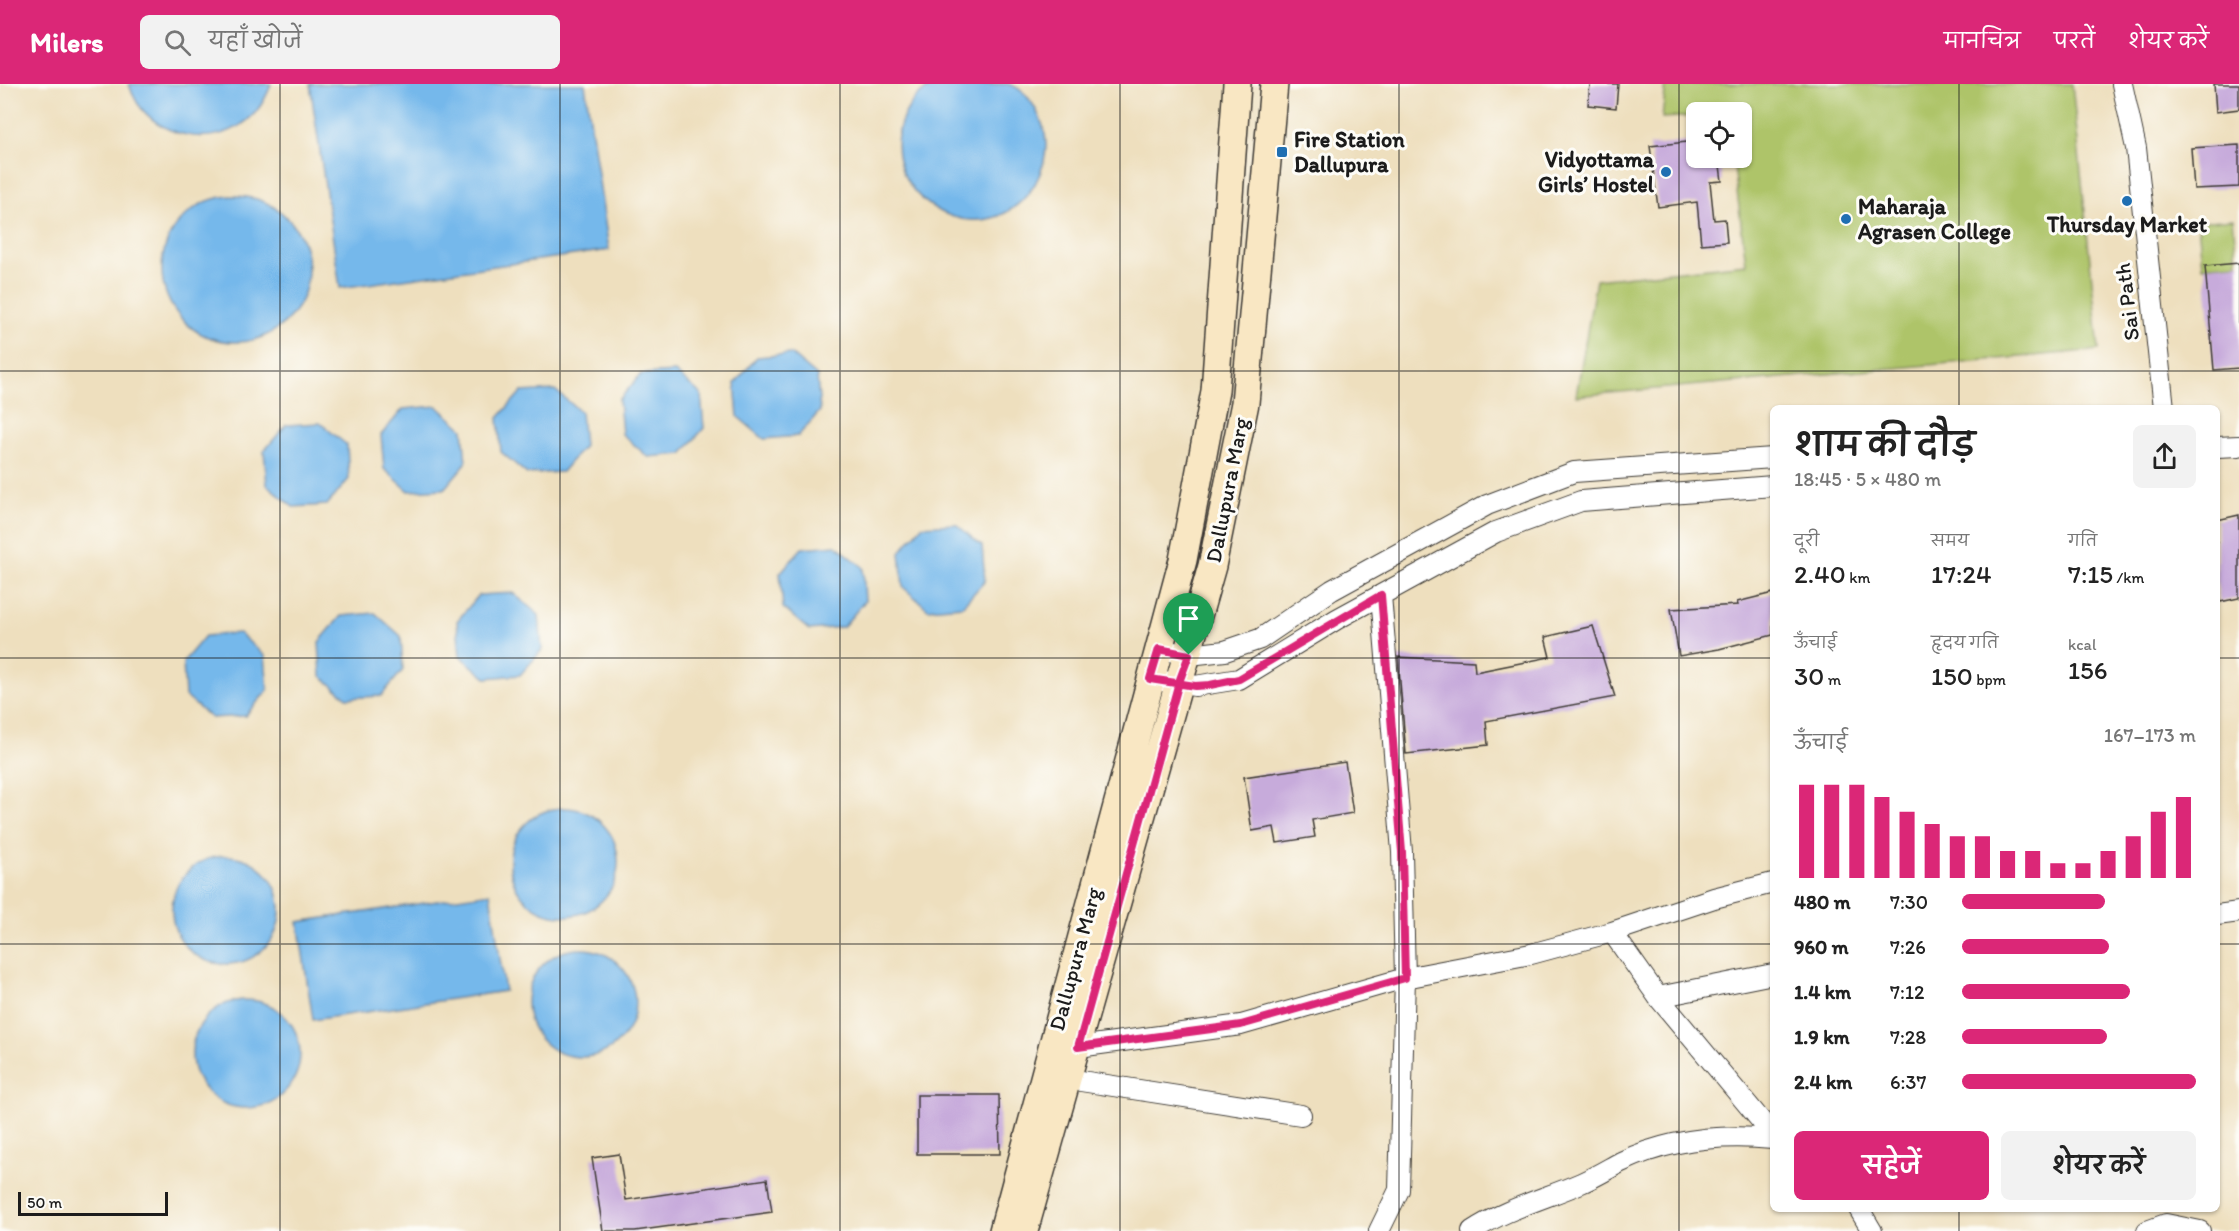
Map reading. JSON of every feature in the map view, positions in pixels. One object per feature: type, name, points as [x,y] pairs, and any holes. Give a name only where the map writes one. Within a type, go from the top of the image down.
[{"type":"main road","name":"Dallupura Marg","points":[[1003,1231],[1183,560],[1215,391],[1237,84]]},
{"type":"main road","name":"Dallupura Marg","points":[[1024,1231],[1078,1047],[1179,682],[1189,655],[1212,566],[1245,403],[1274,84]]},
{"type":"street","name":"Sai Path","points":[[2122,84],[2136,148],[2164,405]]},
{"type":"street","points":[[2220,447],[2239,446]]},
{"type":"street","points":[[1159,649],[1189,655],[1225,651],[1260,639],[1332,590],[1487,505],[1574,472],[1770,458]]},
{"type":"street","points":[[1150,679],[1210,685],[1239,679],[1381,595],[1496,532],[1581,501],[1770,486]]},
{"type":"street","points":[[1379,1231],[1399,1190],[1405,978],[1402,852],[1381,595]]},
{"type":"street","points":[[1078,1047],[1241,1025],[1405,978],[1531,954],[1612,932],[1714,898],[1770,884]]},
{"type":"street","points":[[2220,915],[2239,912]]},
{"type":"street","points":[[1612,932],[1658,997],[1770,1133]]},
{"type":"street","points":[[1658,997],[1770,975]]},
{"type":"street","points":[[1068,1079],[1301,1115]]},
{"type":"street","points":[[1472,1231],[1493,1217],[1583,1182],[1623,1161],[1677,1142],[1738,1135],[1770,1137]]},
{"type":"street","points":[[1860,1212],[1872,1231]]},
{"type":"street","points":[[2147,1231],[2166,1224],[2200,1231]]},
{"type":"green space","name":"Maharaja Agrasen College","points":[[1666,84],[2072,84],[2099,350],[1576,396],[1596,280],[1746,264],[1734,168],[1752,168],[1752,102],[1686,102],[1686,117],[1662,118]]},
{"type":"green space","points":[[2233,219],[2237,263],[2202,266],[2198,222]]},
{"type":"water","points":[[129,84],[271,84],[261,105],[247,121],[229,131],[209,136],[189,135],[169,130],[152,119],[138,104]]},
{"type":"water","points":[[310,84],[585,84],[609,250],[340,288]]},
{"type":"water","points":[[934,84],[1007,84],[1023,92],[1035,108],[1045,137],[1044,161],[1035,184],[1012,209],[984,220],[956,218],[931,206],[911,186],[899,161],[899,131],[913,101]]},
{"type":"water","points":[[235,196],[263,201],[287,217],[303,241],[308,269],[303,297],[287,321],[263,337],[235,342],[207,337],[183,321],[167,297],[162,269],[167,241],[183,217],[207,201]]},
{"type":"water","points":[[791,354],[817,376],[820,411],[798,436],[764,439],[738,417],[735,383],[757,357]]},
{"type":"water","points":[[675,372],[701,394],[704,428],[682,454],[648,457],[622,434],[619,400],[641,374]]},
{"type":"water","points":[[555,390],[581,412],[584,446],[562,472],[527,474],[501,452],[498,418],[521,392]]},
{"type":"water","points":[[437,406],[463,429],[466,463],[444,489],[409,491],[384,469],[381,435],[403,409]]},
{"type":"water","points":[[320,423],[347,445],[349,479],[327,505],[293,507],[267,485],[264,451],[286,425]]},
{"type":"water","points":[[956,524],[982,546],[985,581],[962,606],[928,609],[903,587],[900,552],[922,526]]},
{"type":"water","points":[[836,545],[863,567],[865,601],[843,627],[809,630],[783,608],[780,573],[802,548]]},
{"type":"water","points":[[513,593],[539,615],[542,650],[520,675],[486,678],[460,656],[457,621],[479,595]]},
{"type":"water","points":[[375,613],[401,636],[403,670],[381,696],[347,698],[321,676],[319,642],[341,616]]},
{"type":"water","points":[[239,633],[265,656],[268,690],[245,716],[211,718],[185,696],[183,662],[205,636]]},
{"type":"water","points":[[564,808],[585,812],[602,824],[614,841],[618,862],[614,883],[602,900],[585,912],[564,916],[543,912],[526,900],[514,883],[510,862],[514,841],[526,824],[543,812]]},
{"type":"water","points":[[226,856],[247,860],[264,872],[276,889],[280,910],[276,931],[264,948],[247,960],[226,964],[205,960],[188,948],[176,931],[172,910],[176,889],[188,872],[205,860]]},
{"type":"water","points":[[490,893],[505,991],[313,1020],[298,922]]},
{"type":"water","points":[[581,949],[602,954],[619,965],[630,982],[635,1003],[630,1024],[619,1041],[602,1052],[581,1057],[560,1052],[543,1041],[532,1024],[527,1003],[532,982],[543,965],[560,954]]},
{"type":"water","points":[[246,1000],[267,1004],[284,1016],[296,1033],[300,1054],[296,1075],[284,1092],[267,1104],[246,1108],[225,1104],[208,1092],[196,1075],[192,1054],[196,1033],[208,1016],[225,1004]]},
{"type":"building","points":[[1590,84],[1618,84],[1616,108],[1588,105]]},
{"type":"building","points":[[2214,84],[2239,84],[2239,109],[2216,112]]},
{"type":"building","name":"Vidyottama Girls’ Hostel","points":[[1686,142],[1686,168],[1720,168],[1722,181],[1710,182],[1714,220],[1725,219],[1727,242],[1701,244],[1697,202],[1658,207],[1650,146]]},
{"type":"building","points":[[2239,145],[2239,187],[2194,189],[2191,148]]},
{"type":"building","points":[[2239,263],[2239,368],[2214,370],[2205,266]]},
{"type":"building","points":[[2239,515],[2239,598],[2220,602],[2220,519]]},
{"type":"building","points":[[1770,594],[1770,636],[1719,649],[1679,656],[1671,609],[1738,605],[1737,602]]},
{"type":"building","points":[[1593,626],[1615,697],[1486,721],[1488,745],[1406,754],[1398,657],[1474,661],[1475,672],[1550,657],[1545,637]]},
{"type":"building","points":[[1345,762],[1353,813],[1312,820],[1315,837],[1277,843],[1274,827],[1252,831],[1244,777]]},
{"type":"building","points":[[917,1095],[999,1095],[1000,1154],[917,1154]]},
{"type":"building","points":[[619,1154],[626,1200],[767,1179],[772,1212],[635,1231],[603,1231],[592,1158]]},
{"type":"place","name":"Fire Station Dallupura","points":[[1282,152]]},
{"type":"place","name":"Vidyottama Girls’ Hostel","points":[[1666,172]]},
{"type":"place","name":"Thursday Market","points":[[2127,201]]},
{"type":"place","name":"Maharaja Agrasen College","points":[[1846,219]]},
{"type":"route","points":[[1189,655],[1159,649],[1150,679],[1179,682],[1195,686],[1239,679],[1381,595],[1402,852],[1405,978],[1241,1025],[1078,1047],[1179,682],[1189,655]]}]
